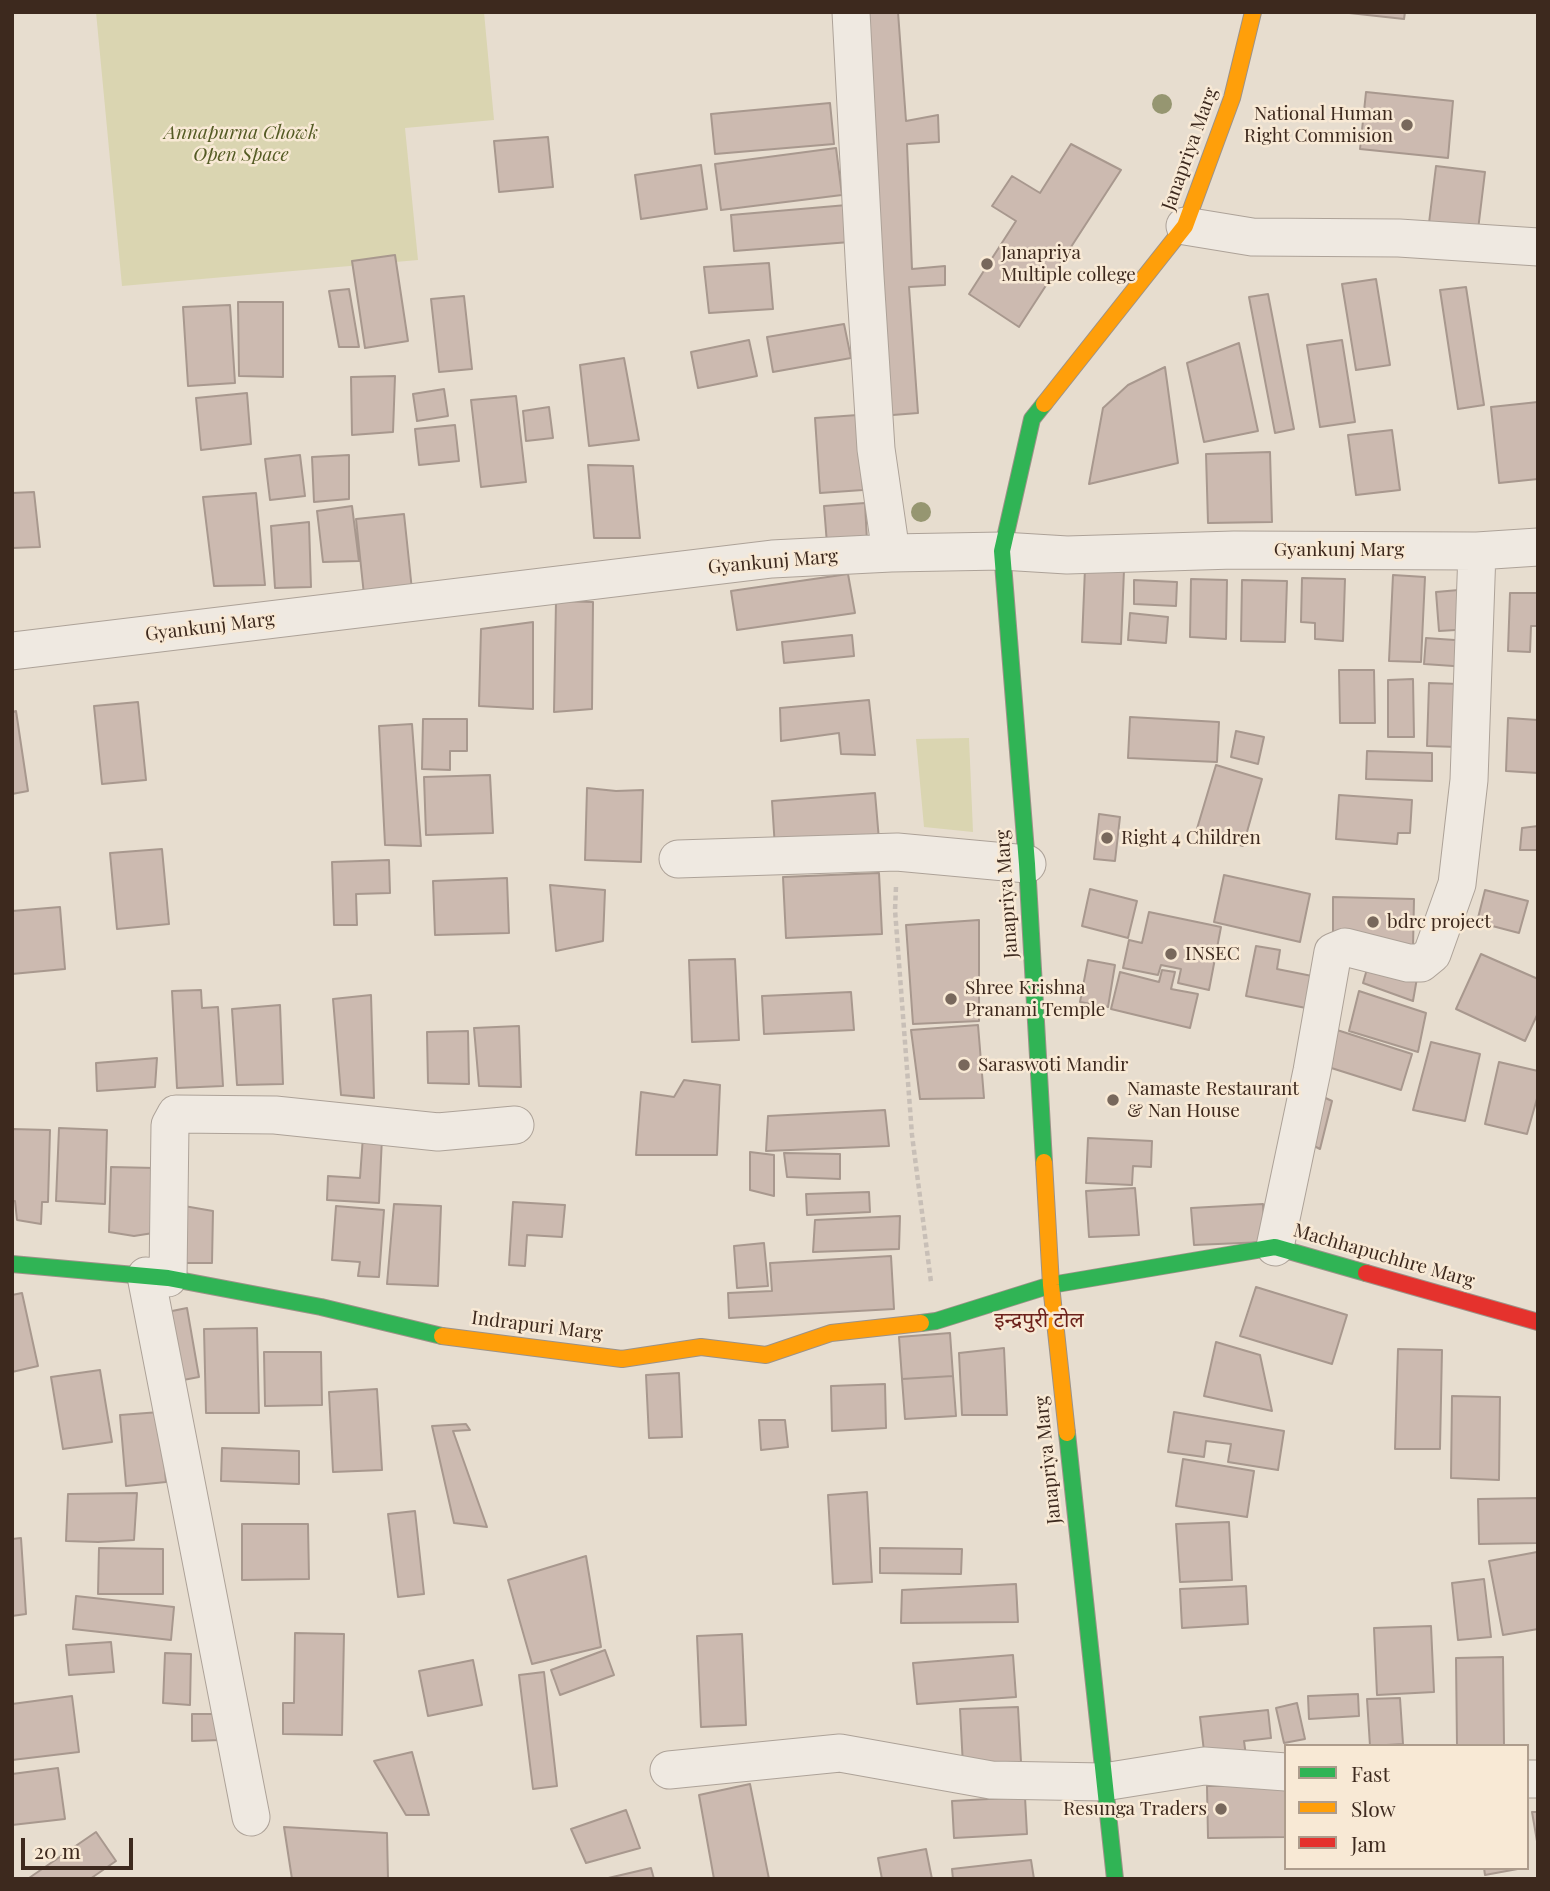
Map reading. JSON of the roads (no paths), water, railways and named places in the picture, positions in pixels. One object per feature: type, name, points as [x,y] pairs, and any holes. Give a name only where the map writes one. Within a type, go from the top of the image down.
[{"type":"main road","name":"Janapriya Marg","points":[[1115,1879],[1051,1285],[1027,864],[1002,551],[1032,419],[1185,226],[1232,98],[1253,12]]},
{"type":"main road","name":"Machhapuchhre Marg","points":[[1051,1285],[1275,1247],[1538,1322]]},
{"type":"main road","name":"Indrapuri Marg","points":[[12,1264],[157,1277],[321,1307],[435,1335],[622,1359],[701,1347],[766,1355],[831,1333],[936,1321],[1051,1285]]},
{"type":"street","points":[[851,12],[876,449],[891,552]]},
{"type":"street","points":[[1185,226],[1252,237],[1399,238],[1538,247]]},
{"type":"street","name":"Gyankunj Marg","points":[[12,651],[772,559],[891,552],[1002,551],[1067,555],[1234,550],[1477,551],[1538,547]]},
{"type":"street","points":[[1275,1247],[1312,1070],[1333,952],[1345,947],[1408,963],[1421,963],[1432,954],[1457,884],[1469,780],[1477,551]]},
{"type":"street","points":[[678,859],[897,852],[1027,864]]},
{"type":"street","points":[[251,1817],[157,1277],[170,1125],[176,1114],[275,1115],[438,1132],[515,1125]]},
{"type":"street","points":[[668,1770],[840,1753],[991,1780],[1104,1782],[1204,1766],[1284,1772]]},
{"type":"place","name":"National Human Right Commision","points":[[1407,125]]},
{"type":"place","name":"Janapriya Multiple college","points":[[987,264]]},
{"type":"place","name":"Right 4 Children","points":[[1107,838]]},
{"type":"place","name":"bdrc project","points":[[1373,922]]},
{"type":"place","name":"INSEC","points":[[1171,954]]},
{"type":"place","name":"Shree Krishna Pranami Temple","points":[[951,999]]},
{"type":"place","name":"Saraswoti Mandir","points":[[964,1065]]},
{"type":"place","name":"Namaste Restaurant & Nan House","points":[[1113,1100]]},
{"type":"place","name":"Resunga Traders","points":[[1221,1809]]},
{"type":"district","name":"इन्द्रपुरी टोल","points":[[1039,1320]]},
{"type":"park label","name":"Annapurna Chowk Open Space","points":[[241,144]]}]
